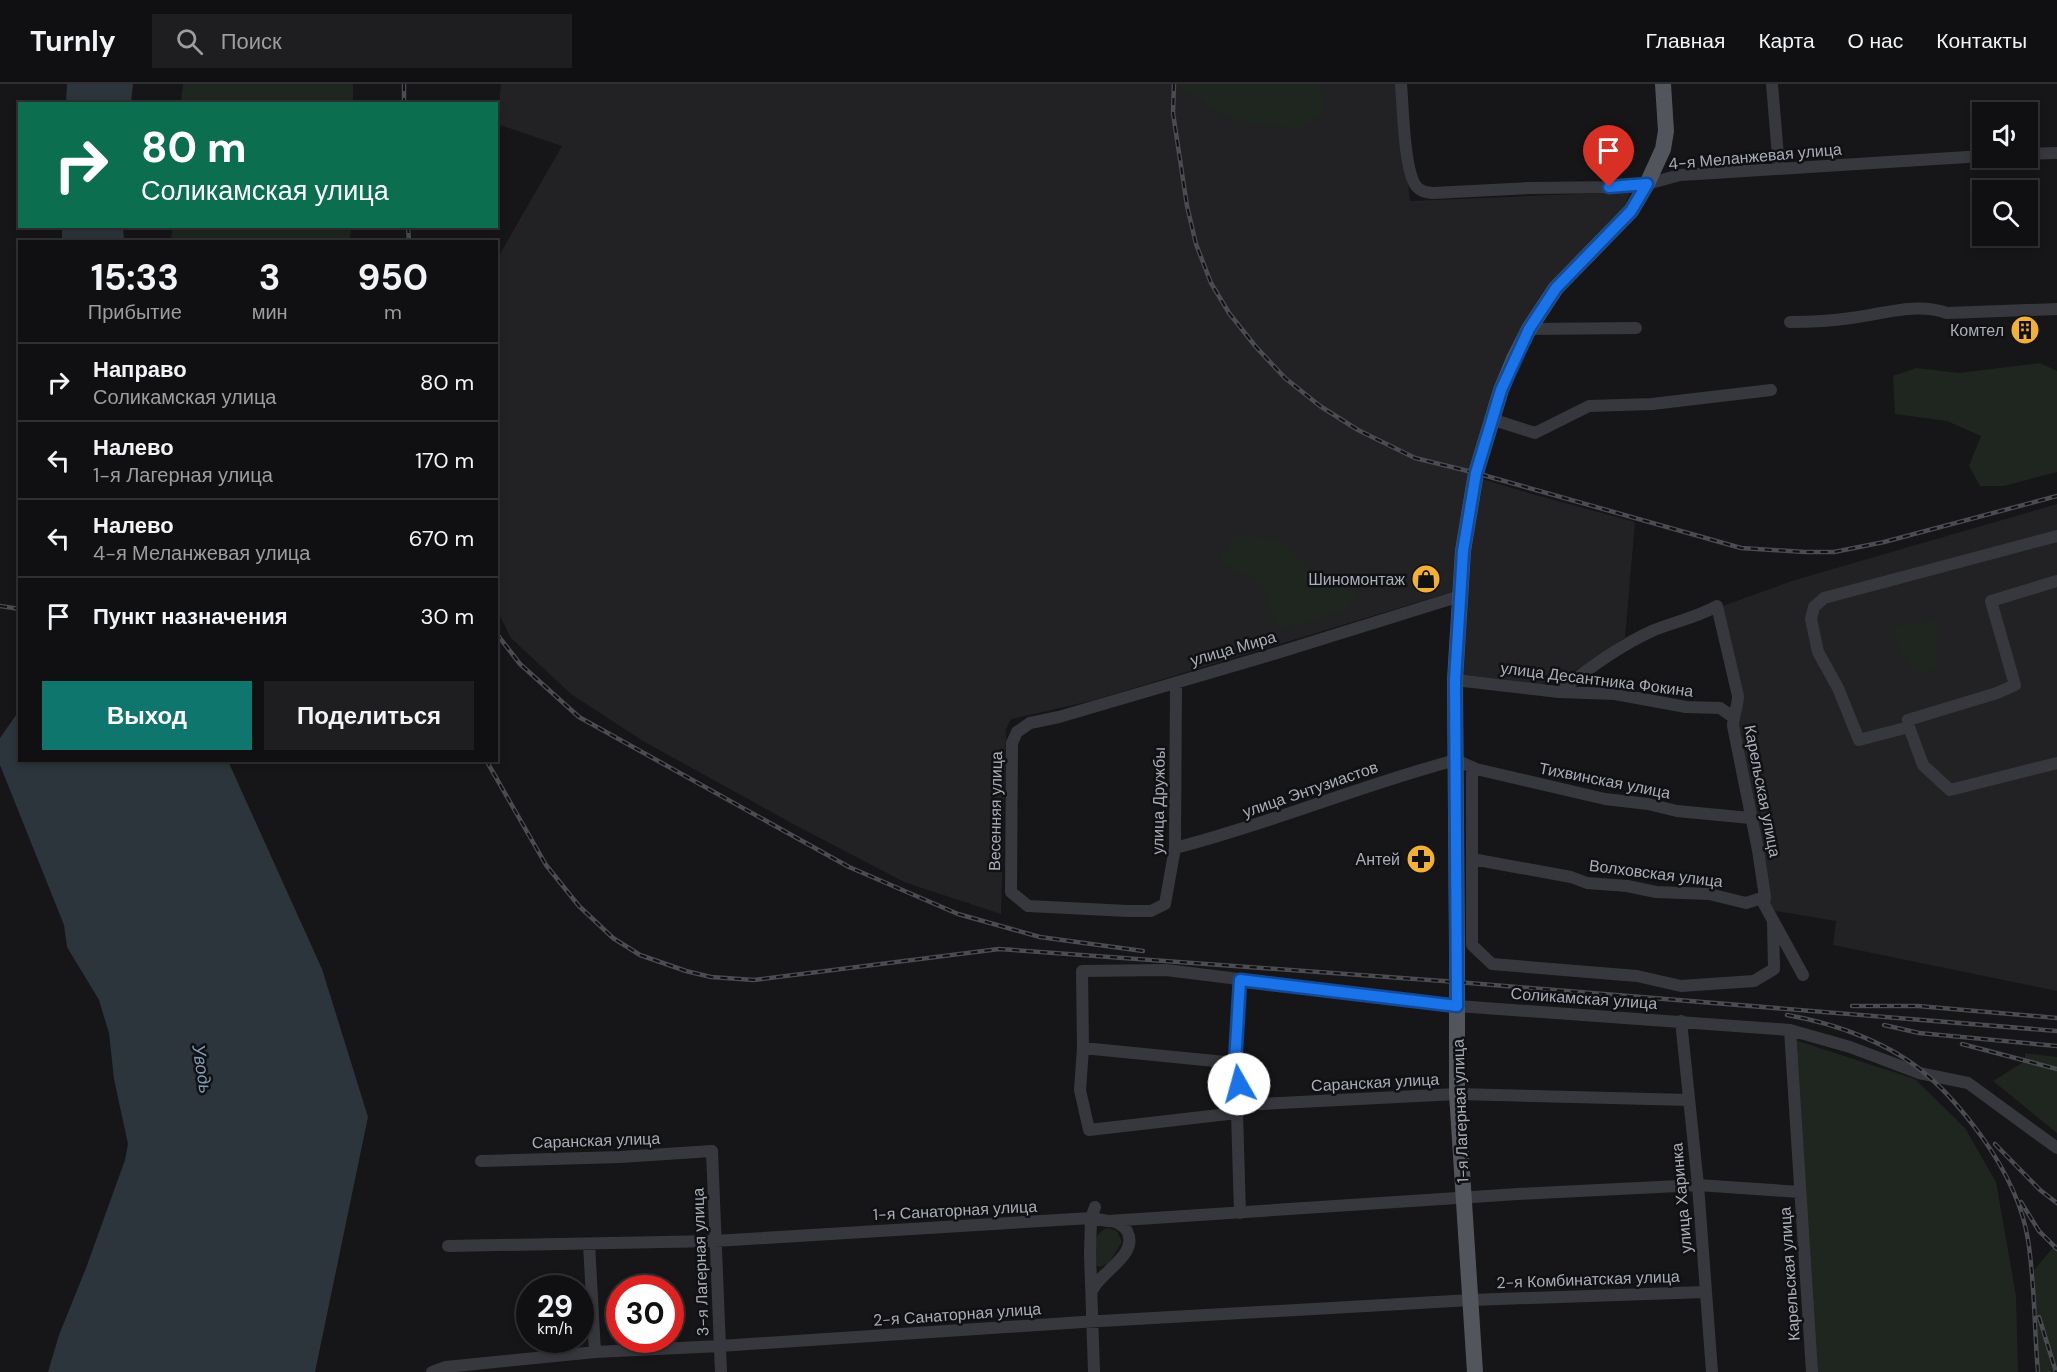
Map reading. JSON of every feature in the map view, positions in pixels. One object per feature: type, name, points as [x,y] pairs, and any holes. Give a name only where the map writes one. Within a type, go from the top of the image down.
[{"type":"main road","name":"1-я Лагерная улица","points":[[1474,1372],[1457,1094],[1455,680],[1463,551],[1476,473],[1501,390],[1529,329],[1556,288],[1631,211],[1647,184],[1663,149],[1666,131],[1663,84]]},
{"type":"street","name":"4-я Меланжевая улица","points":[[1401,84],[1409,168],[1416,186],[1423,192],[1621,187],[1647,184],[1680,175],[1972,157]]},
{"type":"street","points":[[1772,84],[1779,168]]},
{"type":"street","points":[[2038,154],[2057,153],[2057,163]]},
{"type":"street","points":[[1790,322],[1851,318],[1922,308],[1947,313],[2057,309]]},
{"type":"street","points":[[1529,329],[1636,328]]},
{"type":"street","points":[[1491,419],[1535,433],[1589,406],[1652,404],[1771,390]]},
{"type":"street","points":[[1909,727],[1859,740],[1838,688],[1818,652],[1811,619],[1814,607],[1824,598],[1841,592],[2030,545],[2057,536]]},
{"type":"street","points":[[2057,581],[1991,601],[2015,685],[1997,693],[1908,720],[1923,765],[1950,790],[2057,763]]},
{"type":"street","name":"улица Мира","points":[[1017,732],[1030,723],[1176,683],[1460,596]]},
{"type":"street","name":"Карельская улица","points":[[1559,692],[1644,635],[1717,606],[1738,696],[1738,708],[1733,717],[1732,726],[1758,850],[1764,904],[1803,975]]},
{"type":"street","name":"улица Десантника Фокина","points":[[1455,680],[1559,692],[1615,694],[1686,707],[1720,708],[1733,717]]},
{"type":"street","name":"улица Дружбы","points":[[1151,911],[1165,904],[1175,848],[1176,683]]},
{"type":"street","name":"Весенняя улица","points":[[1017,732],[1012,743],[1011,892],[1028,906],[1151,911]]},
{"type":"street","name":"Тихвинская улица","points":[[1456,760],[1472,768],[1605,799],[1648,804],[1677,811],[1750,818]]},
{"type":"street","name":"улица Энтузиастов","points":[[1175,848],[1231,834],[1379,783],[1456,760]]},
{"type":"street","points":[[1472,768],[1472,945],[1492,964],[1637,976],[1681,986],[1754,981],[1774,969],[1773,921]]},
{"type":"street","name":"Волховская улица","points":[[1472,859],[1571,877],[1587,883],[1627,886],[1656,892],[1709,894],[1746,903],[1765,897]]},
{"type":"street","name":"Соликамская улица","points":[[1083,1048],[1082,971],[1166,970],[1457,1006],[1790,1030],[1850,1047],[1919,1073],[1968,1083],[2057,1148]]},
{"type":"street","points":[[1240,980],[1235,1063],[1240,1109],[1240,1213]]},
{"type":"street","name":"улица Харинка","points":[[1682,1022],[1698,1185],[1712,1372]]},
{"type":"street","name":"Карельская улица","points":[[1790,1030],[1812,1372]]},
{"type":"street","points":[[1083,1048],[1235,1063]]},
{"type":"street","name":"Саранская улица","points":[[1083,1048],[1080,1090],[1089,1130],[1240,1109],[1457,1094],[1689,1100]]},
{"type":"street","name":"Саранская улица","points":[[481,1161],[620,1157],[712,1151]]},
{"type":"street","name":"3-я Лагерная улица","points":[[712,1151],[721,1372]]},
{"type":"street","name":"1-я Санаторная улица","points":[[448,1246],[715,1241],[1093,1213],[1108,1221],[1698,1185],[1800,1192]]},
{"type":"street","points":[[1093,1213],[1090,1238],[1094,1372]]},
{"type":"street","points":[[1090,1238],[1096,1227],[1108,1221],[1125,1228],[1129,1245],[1113,1267],[1097,1281],[1092,1292]]},
{"type":"street","points":[[589,1244],[595,1352]]},
{"type":"street","name":"2-я Комбинатская улица","points":[[1471,1300],[1705,1292]]},
{"type":"street","name":"2-я Санаторная улица","points":[[432,1372],[446,1367],[595,1352],[1471,1300]]},
{"type":"shaded area","points":[[183,84],[353,84],[353,102],[181,102]]},
{"type":"shaded area","points":[[501,84],[1398,84],[1410,201],[1631,192],[1623,209],[1498,379],[1455,591],[1091,701],[1011,719],[1006,729],[1001,914],[904,882],[643,741],[571,694],[511,638],[498,612],[498,257],[562,146],[498,124]]},
{"type":"shaded area","points":[[1177,84],[1320,84],[1326,112],[1301,128],[1246,123],[1211,109]]},
{"type":"shaded area","points":[[172,228],[351,228],[350,240],[171,240]]},
{"type":"shaded area","points":[[2040,363],[2057,371],[2057,472],[2004,486],[1980,486],[1969,466],[1981,436],[1947,421],[1895,414],[1893,376],[1916,368],[1959,373]]},
{"type":"shaded area","points":[[1479,478],[1635,522],[1625,637],[1584,666],[1550,683],[1530,685],[1460,679],[1462,624]]},
{"type":"shaded area","points":[[2057,504],[2057,991],[1833,945],[1836,921],[1771,910],[1733,712],[1738,693],[1720,607],[1795,580]]},
{"type":"shaded area","points":[[1239,535],[1284,541],[1325,585],[1362,593],[1348,609],[1284,629],[1273,621],[1266,595],[1258,580],[1234,571],[1219,559]]},
{"type":"shaded area","points":[[1942,619],[1938,625],[1937,665],[1922,676],[1902,654],[1894,626]]},
{"type":"shaded area","points":[[1792,1039],[1915,1079],[1965,1128],[1996,1182],[2016,1296],[2018,1372],[1815,1372]]},
{"type":"shaded area","points":[[2025,1053],[2057,1057],[2057,1133],[1993,1081],[2025,1061]]},
{"type":"shaded area","points":[[1109,1228],[1117,1231],[1122,1242],[1109,1263],[1100,1267],[1096,1265],[1097,1237],[1103,1230]]},
{"type":"shaded area","points":[[2057,1243],[2057,1372],[2038,1372],[2034,1270]]},
{"type":"water","points":[[67,84],[133,84],[131,102],[66,102]]},
{"type":"water","points":[[62,228],[123,228],[124,240],[62,240]]},
{"type":"water","name":"Уводь","points":[[18,712],[18,762],[228,762],[322,969],[368,1117],[315,1372],[48,1372],[59,1335],[125,1160],[128,1144],[114,1079],[109,1033],[99,1000],[67,947],[64,925],[0,765],[0,738]]},
{"type":"railway","points":[[404,84],[404,102]]},
{"type":"railway","points":[[1174,84],[1173,113],[1187,206],[1196,244],[1211,283],[1229,313],[1285,378],[1320,406],[1358,430],[1415,458],[1741,548],[1805,552],[1834,552],[1884,542],[2057,496]]},
{"type":"railway","points":[[408,228],[409,240]]},
{"type":"railway","points":[[0,606],[18,609]]},
{"type":"railway","points":[[498,636],[520,664],[579,717],[849,867],[958,914],[1040,937],[1143,951]]},
{"type":"railway","points":[[487,762],[546,865],[579,906],[613,938],[640,955],[711,977],[754,980],[999,949],[1457,982],[2057,1031]]},
{"type":"railway","points":[[1852,1006],[1918,1006],[2057,1018]]},
{"type":"railway","points":[[1787,1015],[1843,1029],[1880,1044],[1913,1064],[1943,1090],[1982,1137],[2011,1186],[2025,1226],[2032,1273],[2038,1372]]},
{"type":"railway","points":[[1884,1025],[1919,1033],[2057,1046]]},
{"type":"railway","points":[[1962,1044],[2057,1069]]},
{"type":"railway","points":[[1995,1144],[2040,1190],[2057,1203]]},
{"type":"railway","points":[[2021,1202],[2039,1231],[2057,1249]]},
{"type":"railway","points":[[2039,1317],[2056,1372]]},
{"type":"place","name":"Комтел","points":[[2025,330]]},
{"type":"place","name":"Шиномонтаж","points":[[1426,579]]},
{"type":"place","name":"Антей","points":[[1421,859]]},
{"type":"route","points":[[1239,1084],[1235,1063],[1240,980],[1457,1006],[1455,680],[1463,551],[1476,473],[1501,390],[1529,329],[1556,288],[1631,211],[1647,184],[1609,187]]}]
